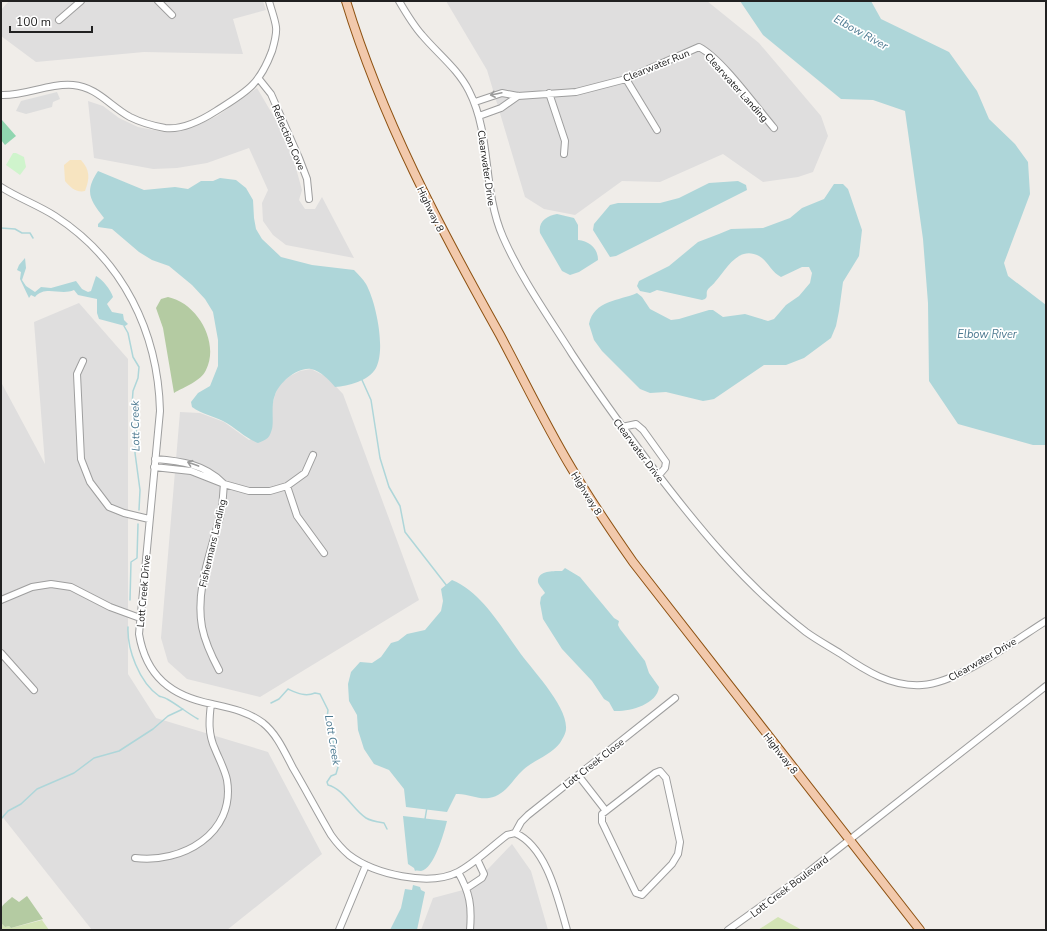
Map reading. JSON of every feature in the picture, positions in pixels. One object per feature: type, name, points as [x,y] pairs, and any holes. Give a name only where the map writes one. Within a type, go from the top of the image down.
[{"type":"main road","name":"Highway 8","points":[[346,1],[378,90],[418,182],[461,266],[573,470],[633,562],[920,930]]},
{"type":"street","points":[[59,20],[81,1]]},
{"type":"street","points":[[158,1],[172,15]]},
{"type":"street","points":[[1,95],[24,94],[55,85],[73,85],[90,89],[130,117],[166,128],[184,126],[205,118],[240,95],[259,79],[266,66],[277,28],[269,1]]},
{"type":"street","name":"Clearwater Drive","points":[[398,1],[422,36],[460,76],[475,102],[480,116],[494,215],[513,259],[540,304],[622,427],[701,530],[736,568],[780,610],[814,637],[858,665],[891,682],[911,685],[939,683],[958,676],[1046,621]]},
{"type":"street","name":"Clearwater Run","points":[[475,102],[502,93],[518,96],[576,92],[626,79],[699,47]]},
{"type":"street","name":"Clearwater Landing","points":[[699,47],[706,51],[732,79],[774,128]]},
{"type":"street","name":"Reflection Cove","points":[[259,79],[271,94],[300,158],[307,179],[309,199]]},
{"type":"street","points":[[626,79],[657,130]]},
{"type":"street","points":[[549,94],[564,141],[564,154]]},
{"type":"street","points":[[480,116],[501,108],[518,96]]},
{"type":"street","name":"Lott Creek Drive","points":[[1,187],[54,216],[83,238],[108,264],[131,297],[151,342],[158,374],[160,411],[140,618],[141,648],[146,660],[161,681],[182,695],[211,704],[233,708],[249,714],[263,723],[276,738],[331,835],[340,847],[350,856],[366,865],[400,876],[436,878],[458,872],[507,835],[515,832]]},
{"type":"street","points":[[84,362],[77,374],[81,459],[90,482],[109,507],[149,520]]},
{"type":"street","points":[[622,427],[636,424],[643,430],[666,462],[659,476]]},
{"type":"street","points":[[154,467],[191,471],[224,484],[250,491],[270,491],[287,486],[305,472],[313,455]]},
{"type":"street","points":[[155,459],[184,461],[215,475],[224,484]]},
{"type":"street","name":"Fishermans Landing","points":[[219,670],[211,654],[202,627],[200,604],[203,579],[221,510],[224,484]]},
{"type":"street","points":[[287,486],[297,516],[324,553]]},
{"type":"street","points":[[1,600],[32,587],[51,584],[71,587],[110,607],[140,618]]},
{"type":"street","points":[[1,653],[34,690]]},
{"type":"street","points":[[849,840],[1046,686]]},
{"type":"street","name":"Lott Creek Close","points":[[515,832],[523,820],[578,774],[676,698]]},
{"type":"street","points":[[135,858],[149,860],[190,850],[208,836],[220,822],[227,799],[227,781],[211,739],[208,720],[211,704]]},
{"type":"street","points":[[660,771],[666,778],[680,842],[678,854],[672,864],[642,895],[636,893],[602,822],[602,814],[606,811],[655,773],[660,771]]},
{"type":"street","points":[[578,774],[606,811]]},
{"type":"street","points":[[515,832],[522,836],[547,868],[567,930]]},
{"type":"street","name":"Lott Creek Boulevard","points":[[728,930],[769,901],[849,840]]},
{"type":"street","points":[[467,888],[482,878],[484,874],[477,859]]},
{"type":"street","points":[[339,930],[366,865]]},
{"type":"street","points":[[458,872],[467,888],[471,903],[470,930]]},
{"type":"shaded area","points":[[9,1],[263,1],[266,10],[233,19],[243,54],[144,52],[36,62],[1,36],[1,10]]},
{"type":"shaded area","points":[[446,1],[707,1],[759,43],[821,116],[828,136],[813,172],[798,177],[763,182],[723,154],[660,182],[622,181],[575,215],[544,209],[525,197],[487,70]]},
{"type":"shaded area","points":[[257,88],[277,122],[294,161],[302,190],[299,200],[305,209],[315,209],[322,197],[354,258],[286,245],[273,235],[263,221],[262,203],[268,190],[249,148],[207,163],[177,168],[153,169],[94,158],[88,101],[103,106],[119,118],[138,127],[164,132],[193,127],[217,116]]},
{"type":"shaded area","points":[[57,92],[60,99],[53,102],[52,107],[26,114],[16,111],[21,101]]},
{"type":"shaded area","points":[[79,303],[128,359],[128,674],[156,718],[268,752],[322,854],[227,930],[92,930],[1,815],[1,382],[45,464],[34,322]]},
{"type":"shaded area","points":[[311,369],[327,377],[343,394],[419,600],[260,697],[187,679],[168,662],[161,638],[180,412],[200,413],[224,422],[249,440],[272,430],[271,410],[279,385],[290,376],[300,371]]},
{"type":"shaded area","points":[[512,844],[531,871],[548,930],[421,930],[433,898],[463,890],[489,868]]},
{"type":"green space","points":[[2,120],[16,136],[5,145],[1,140]]},
{"type":"green space","points":[[13,153],[24,157],[26,167],[20,175],[6,165]]},
{"type":"green space","points":[[168,297],[179,301],[196,315],[208,336],[210,348],[210,359],[204,374],[196,381],[174,393],[163,328],[156,308],[161,299]]},
{"type":"green space","points":[[27,896],[43,919],[11,928],[9,926],[5,927],[1,923],[1,909],[3,905],[12,897],[19,902]]},
{"type":"green space","points":[[778,917],[802,930],[758,930]]},
{"type":"green space","points":[[42,920],[49,930],[1,930],[1,923],[5,927],[9,926],[11,928]]},
{"type":"sand","points":[[70,160],[81,160],[88,171],[88,182],[85,191],[76,190],[65,181],[64,165]]},
{"type":"water","name":"Elbow River","points":[[740,1],[871,1],[881,19],[949,52],[977,91],[989,119],[1015,144],[1028,162],[1030,194],[1004,263],[1008,276],[1046,305],[1046,445],[1033,445],[958,424],[929,381],[928,303],[923,239],[905,111],[873,100],[841,99],[763,35]]},
{"type":"water","points":[[98,171],[144,190],[175,187],[188,189],[201,181],[213,181],[220,178],[236,180],[246,188],[253,200],[256,229],[262,239],[281,257],[312,265],[354,270],[365,282],[370,292],[376,313],[380,338],[379,360],[373,373],[358,382],[335,387],[324,376],[315,370],[306,369],[295,373],[284,381],[277,390],[274,400],[272,429],[266,439],[258,443],[223,421],[192,407],[191,402],[198,393],[210,386],[218,366],[218,340],[213,312],[205,299],[192,285],[169,266],[152,260],[139,252],[112,229],[98,227],[98,224],[104,218],[92,201],[90,190]]},
{"type":"water","points":[[738,181],[746,185],[747,190],[616,256],[610,257],[593,230],[594,224],[610,205],[618,203],[660,203],[679,198],[709,183]]},
{"type":"water","points":[[834,184],[843,184],[848,189],[862,230],[859,256],[843,282],[836,326],[831,338],[804,358],[786,365],[764,365],[714,399],[703,401],[666,392],[650,393],[640,389],[602,351],[594,340],[589,324],[596,310],[608,302],[637,293],[642,297],[650,309],[671,320],[709,310],[713,310],[723,317],[745,314],[768,321],[774,319],[786,305],[799,296],[810,283],[812,273],[809,267],[802,267],[781,277],[759,256],[752,253],[745,254],[733,260],[708,290],[706,298],[702,300],[657,290],[650,293],[640,291],[637,286],[639,281],[669,266],[698,242],[731,229],[763,228],[790,218],[802,208],[824,199]]},
{"type":"water","points":[[557,214],[574,218],[578,225],[578,240],[586,242],[592,246],[598,256],[598,260],[579,272],[570,275],[562,271],[540,233],[540,225],[542,222],[550,216]]},
{"type":"water","points":[[25,258],[26,268],[22,280],[26,286],[35,292],[41,287],[51,288],[76,281],[82,289],[88,292],[91,291],[96,276],[98,277],[112,294],[113,297],[107,304],[112,312],[123,314],[124,320],[128,324],[125,326],[99,319],[97,313],[97,299],[78,295],[74,290],[69,292],[48,291],[35,297],[31,295],[29,298],[20,279],[21,272],[17,270]]},
{"type":"water","points":[[565,568],[580,577],[614,618],[619,621],[618,625],[620,629],[645,661],[649,673],[659,687],[657,693],[648,703],[634,709],[614,711],[609,702],[604,699],[592,681],[562,649],[543,619],[540,603],[541,597],[545,593],[538,582],[538,578],[543,573],[562,571]]},
{"type":"water","points":[[452,580],[472,592],[497,620],[555,699],[565,720],[566,729],[563,738],[556,747],[523,770],[500,794],[485,798],[456,794],[447,812],[406,807],[404,789],[389,770],[374,764],[364,749],[358,730],[357,715],[349,701],[348,684],[351,672],[360,662],[372,663],[381,657],[391,643],[398,641],[407,634],[425,630],[441,611],[443,601],[441,589]]},
{"type":"water","points":[[403,816],[447,821],[438,850],[426,869],[421,871],[415,871],[414,868],[408,864]]},
{"type":"water","points":[[413,885],[420,887],[421,890],[425,892],[417,930],[390,930],[401,908],[405,889],[412,890]]},
{"type":"waterway","name":"Lott Creek","points":[[1,228],[15,229],[22,233],[30,233],[33,238]]},
{"type":"waterway","name":"Lott Creek","points":[[124,326],[128,333],[133,357],[139,367],[138,378],[133,391],[132,405],[137,417],[135,453],[140,490],[139,510]]},
{"type":"waterway","points":[[362,380],[371,400],[380,458],[389,487],[400,506],[405,532],[447,586]]},
{"type":"waterway","name":"Lott Creek","points":[[130,600],[131,562],[137,558],[138,524]]},
{"type":"waterway","points":[[128,627],[128,636],[132,655],[140,674],[152,690],[159,696],[171,701],[198,719]]},
{"type":"waterway","name":"Lott Creek","points":[[271,703],[279,699],[288,689],[304,695],[315,693],[320,694],[328,710],[327,718],[333,732],[334,759],[338,767],[336,774],[331,776],[327,782],[328,785],[334,787],[344,795],[366,818],[372,821],[384,823],[387,829]]},
{"type":"waterway","points":[[1,819],[8,811],[21,804],[37,789],[74,773],[94,758],[119,751],[153,729],[168,716],[183,709]]},
{"type":"waterway","points":[[425,819],[427,807]]}]
